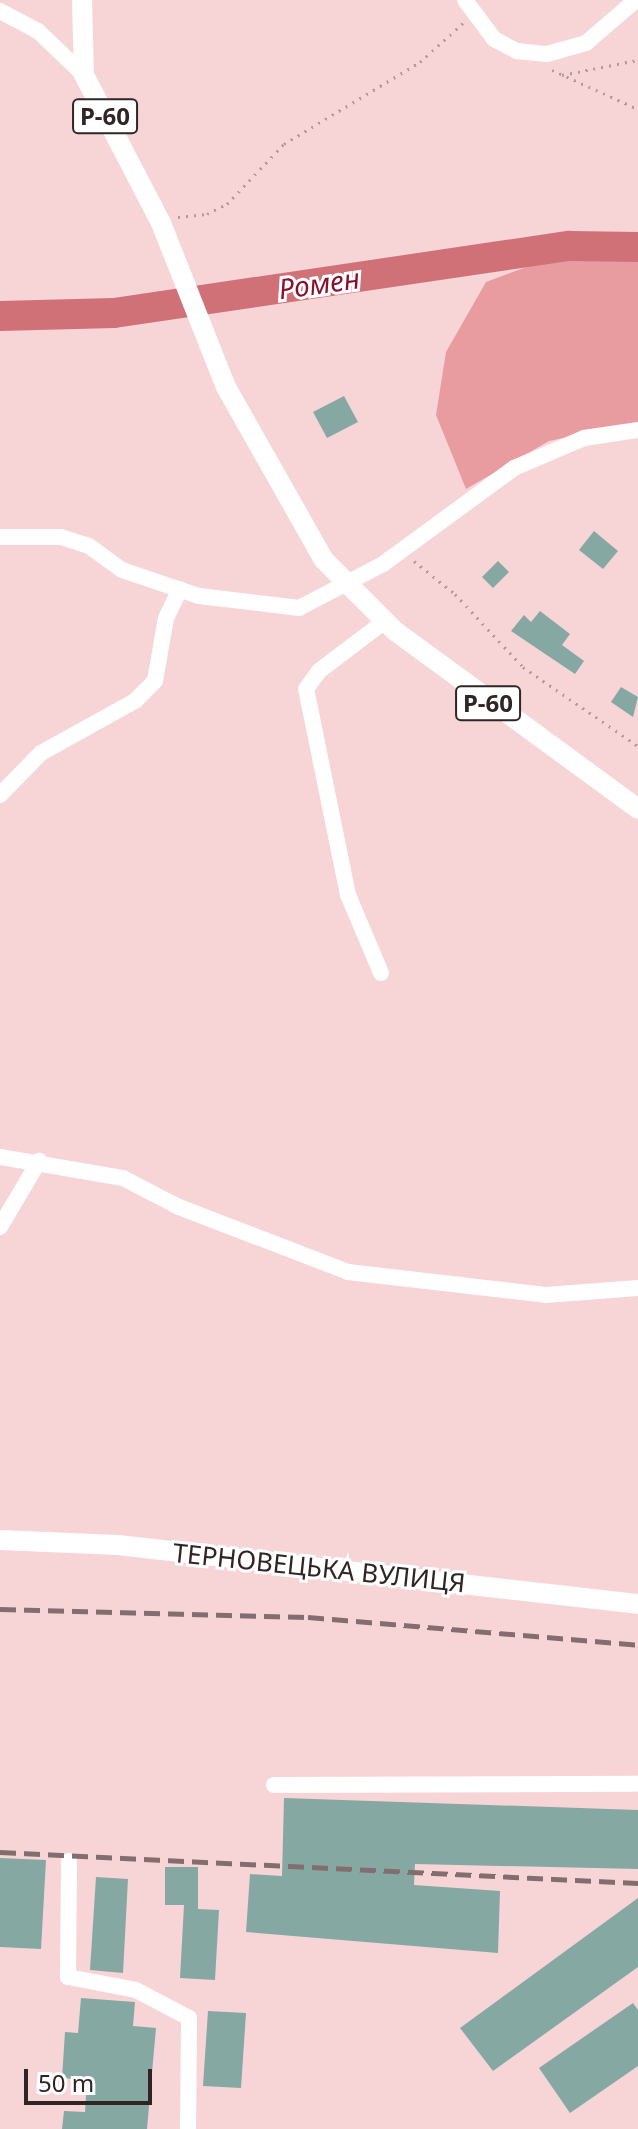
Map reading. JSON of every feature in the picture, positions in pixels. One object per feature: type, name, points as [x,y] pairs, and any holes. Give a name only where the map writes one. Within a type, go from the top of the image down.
[{"type":"main road","name":"Р-60","points":[[82,0],[84,75],[157,215],[226,387],[324,560],[385,621],[501,712],[638,809]]},
{"type":"main road","name":"ТЕРНОВЕЦЬКА ВУЛИЦЯ","points":[[0,1540],[118,1545],[638,1604]]},
{"type":"street","points":[[470,8],[494,39],[517,51],[547,54],[586,43],[636,0]]},
{"type":"street","points":[[0,11],[38,31],[84,75]]},
{"type":"street","points":[[0,537],[61,537],[89,546],[122,570],[180,589],[299,608],[348,584],[400,551],[514,468],[584,438],[638,430]]},
{"type":"street","points":[[0,795],[41,753],[135,701],[155,681],[166,618],[180,589]]},
{"type":"street","points":[[381,973],[348,895],[306,689],[319,671],[385,621]]},
{"type":"street","points":[[0,1157],[39,1161],[123,1178],[179,1207],[348,1272],[546,1295],[638,1288]]},
{"type":"street","points":[[0,1227],[39,1161]]},
{"type":"street","points":[[274,1785],[638,1784]]},
{"type":"street","points":[[69,1861],[68,1977],[136,1990],[189,2018],[188,2129]]},
{"type":"path","points":[[157,215],[184,218],[227,204],[284,144],[435,52],[462,25],[470,8]]},
{"type":"path","points":[[562,75],[638,60]]},
{"type":"path","points":[[544,66],[638,109]]},
{"type":"path","points":[[400,551],[438,577],[523,667],[638,746]]},
{"type":"shaded area","points":[[567,252],[638,256],[638,422],[549,441],[466,489],[436,415],[446,352],[486,282]]},
{"type":"building","points":[[344,396],[358,422],[327,438],[313,412]]},
{"type":"building","points":[[594,531],[618,551],[603,569],[579,550]]},
{"type":"building","points":[[498,561],[509,572],[493,588],[482,577]]},
{"type":"building","points":[[540,611],[570,634],[562,645],[584,661],[575,674],[511,631],[524,615],[531,622]]},
{"type":"building","points":[[621,687],[638,697],[633,717],[611,702]]},
{"type":"building","points":[[284,1798],[638,1810],[638,1869],[415,1864],[414,1885],[500,1891],[498,1953],[246,1932],[250,1874],[282,1876]]},
{"type":"building","points":[[0,1858],[46,1860],[41,1949],[0,1947]]},
{"type":"building","points":[[165,1867],[198,1867],[198,1909],[219,1910],[215,1980],[180,1978],[184,1905],[165,1905]]},
{"type":"building","points":[[96,1877],[128,1879],[123,1973],[90,1970]]},
{"type":"building","points":[[638,1898],[638,1967],[493,2071],[460,2028]]},
{"type":"building","points":[[81,1998],[135,2002],[133,2026],[156,2028],[147,2129],[62,2129],[64,2111],[85,2112],[87,2080],[62,2078],[65,2032],[78,2033]]},
{"type":"building","points":[[633,2003],[638,2010],[638,2066],[570,2113],[539,2068]]},
{"type":"building","points":[[208,2011],[246,2013],[241,2088],[203,2086]]},
{"type":"waterway","name":"Ромен","points":[[0,316],[114,313],[570,246],[638,247]]},
{"type":"railway","points":[[0,1609],[308,1617],[638,1645]]},
{"type":"railway","points":[[0,1852],[638,1883]]}]
